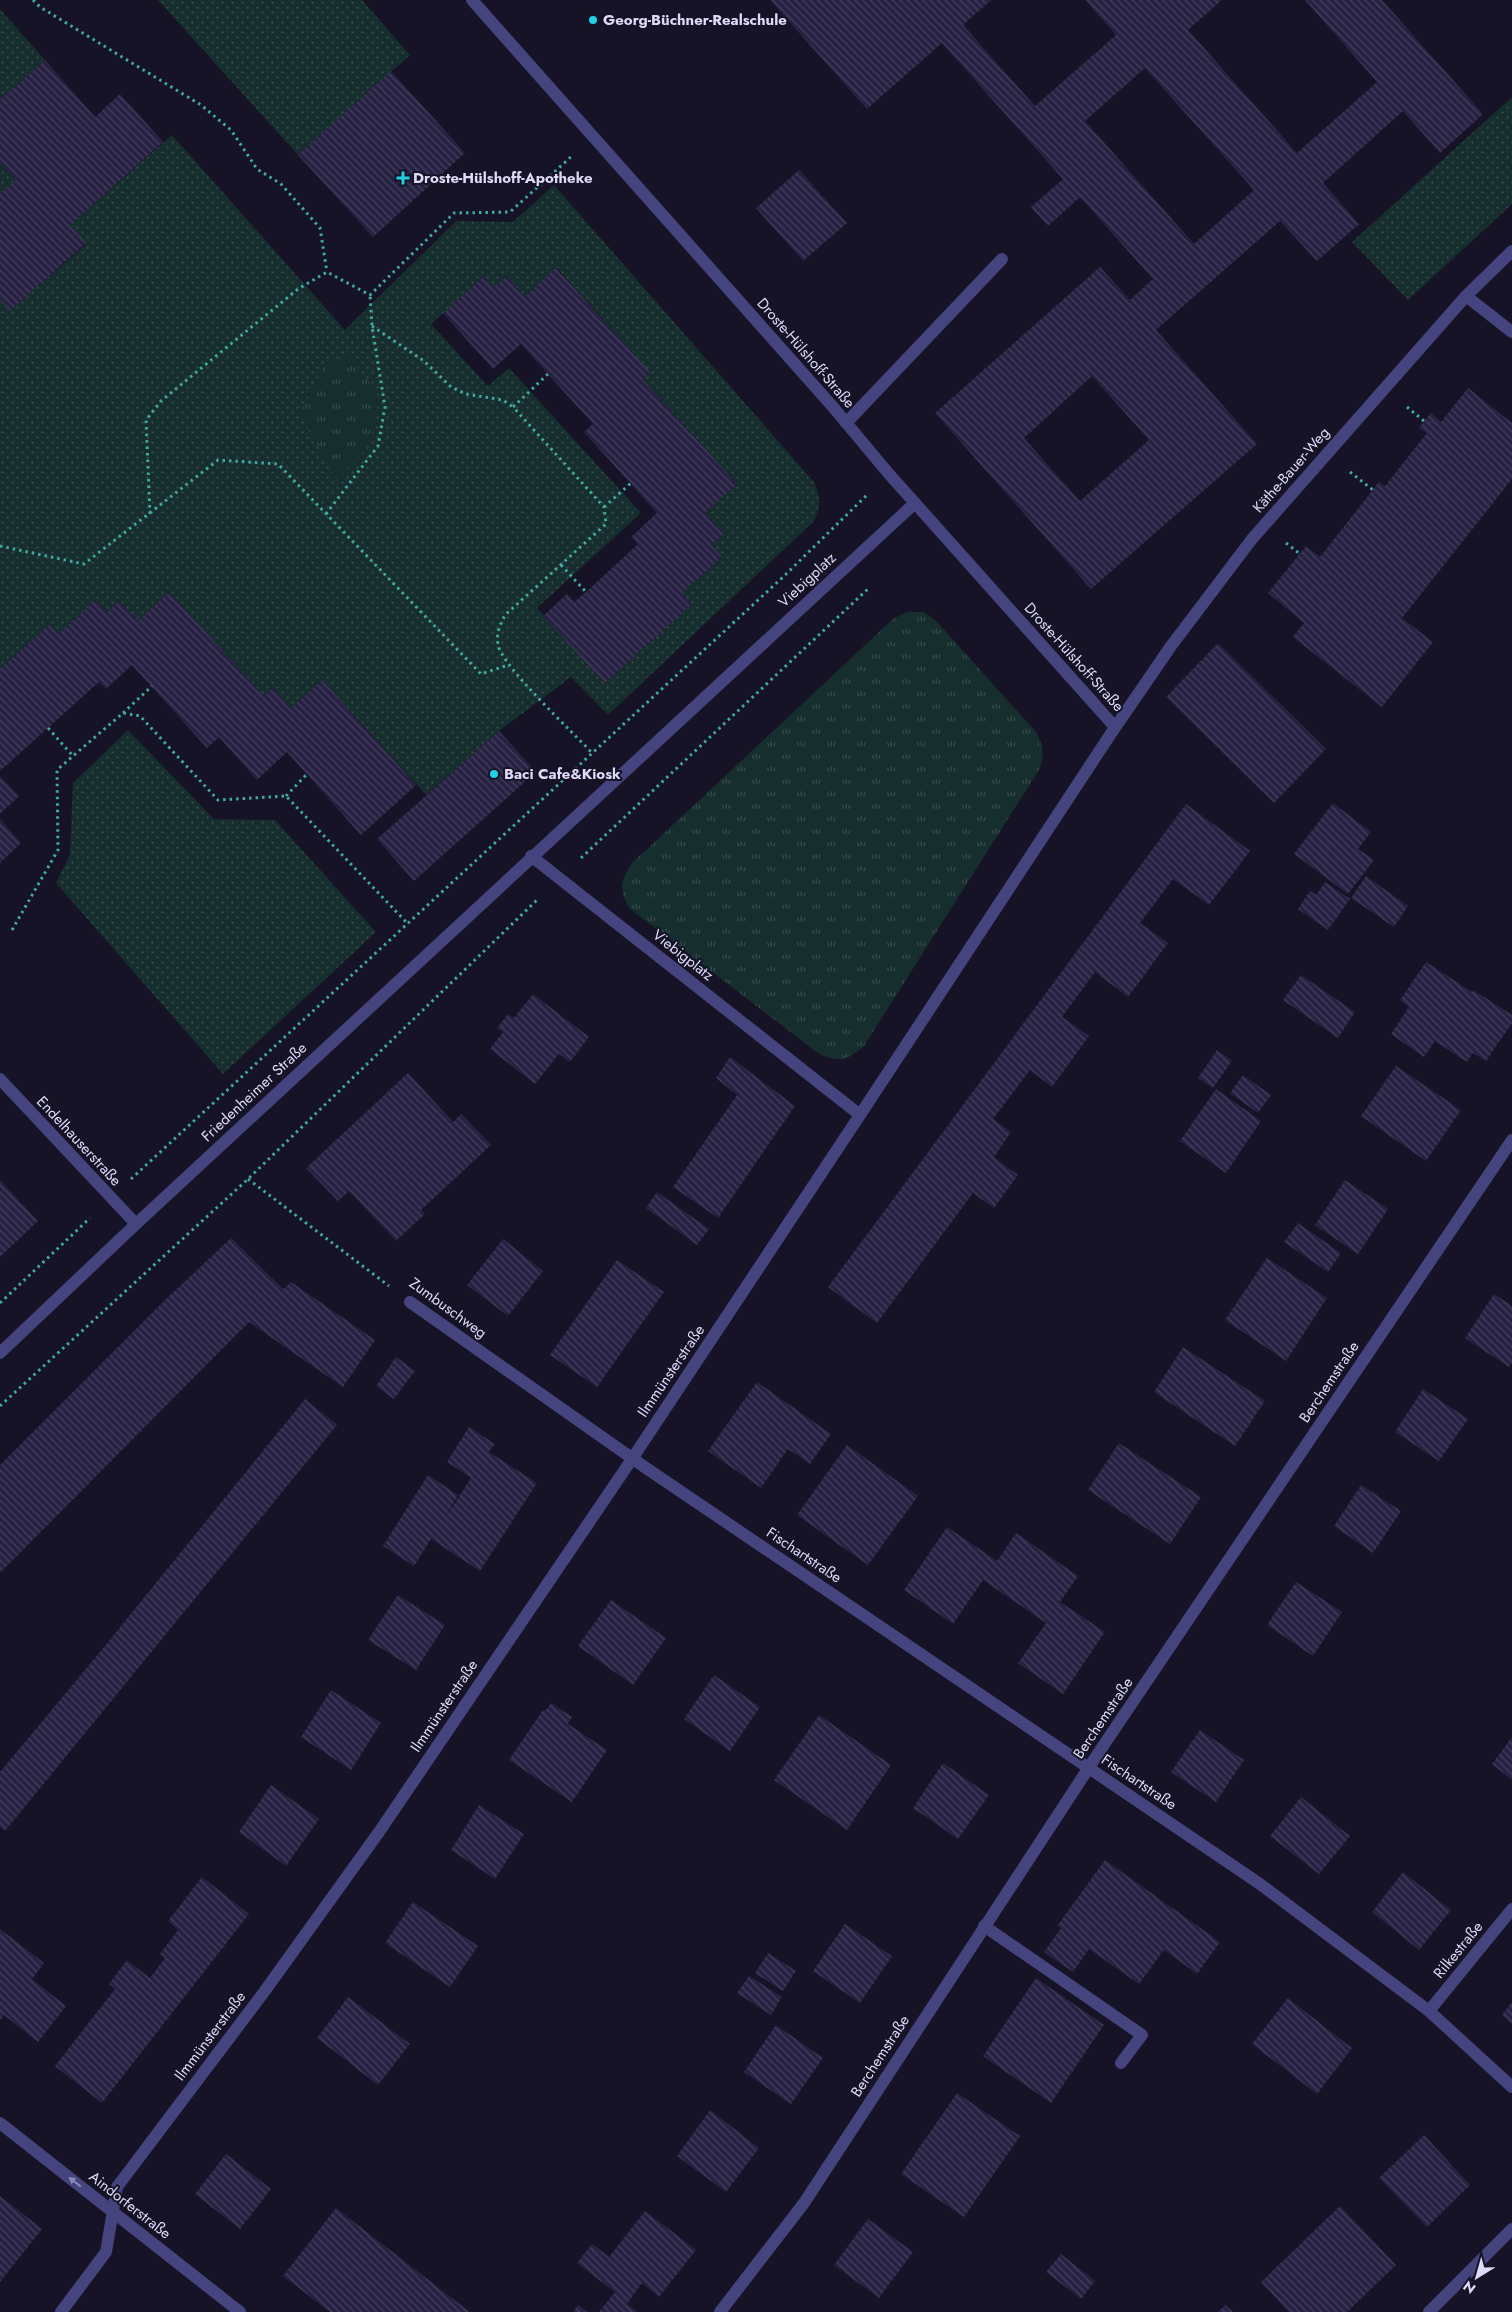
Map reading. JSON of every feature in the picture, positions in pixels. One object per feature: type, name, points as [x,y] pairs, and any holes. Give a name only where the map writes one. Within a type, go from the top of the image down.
[{"type":"street","name":"Droste-Hülshoff-Straße","points":[[472,0],[889,474],[1115,727]]},
{"type":"street","name":"Käthe-Bauer-Weg","points":[[1115,727],[1149,676],[1252,539],[1466,296],[1512,251]]},
{"type":"street","points":[[846,423],[1002,259]]},
{"type":"street","points":[[1466,296],[1512,332]]},
{"type":"street","name":"Viebigplatz","points":[[860,1115],[531,856],[915,503]]},
{"type":"street","points":[[860,1115],[1115,727]]},
{"type":"street","name":"Friedenheimer Straße","points":[[0,1353],[531,856]]},
{"type":"street","name":"Endelhauserstraße","points":[[0,1079],[136,1224]]},
{"type":"street","name":"Ilmmünsterstraße","points":[[62,2312],[106,2252],[117,2187],[264,1992],[379,1832],[632,1459],[860,1115]]},
{"type":"street","name":"Berchemstraße","points":[[720,2312],[804,2203],[1089,1768],[1512,1140]]},
{"type":"street","name":"Zumbuschweg","points":[[410,1302],[632,1459]]},
{"type":"street","name":"Fischartstraße","points":[[632,1459],[1260,1884],[1429,2011],[1512,2087]]},
{"type":"street","name":"Rilkestraße","points":[[1429,2011],[1512,1909]]},
{"type":"street","points":[[984,1926],[1142,2035],[1121,2063]]},
{"type":"street","name":"Aindorferstraße","points":[[0,2123],[240,2312]]},
{"type":"street","points":[[1429,2312],[1512,2229]]},
{"type":"path","points":[[33,0],[40,7],[201,105],[230,130],[257,169],[281,184],[320,228],[326,272]]},
{"type":"path","points":[[326,514],[378,446],[384,407],[372,326],[370,295],[454,212],[510,212],[594,137]]},
{"type":"path","points":[[326,272],[370,295]]},
{"type":"path","points":[[150,514],[146,420],[161,401],[191,376],[298,289],[326,272]]},
{"type":"path","points":[[372,326],[424,361],[451,387],[466,394],[503,400],[513,407],[604,507],[606,524],[505,615],[498,628],[498,646],[508,665],[592,753]]},
{"type":"path","points":[[513,407],[548,374]]},
{"type":"path","points":[[0,546],[84,564],[218,460],[278,464],[481,674],[508,665]]},
{"type":"path","points":[[0,1303],[111,1198],[783,577],[889,474]]},
{"type":"path","points":[[604,507],[631,483]]},
{"type":"path","points":[[561,565],[586,592]]},
{"type":"path","points":[[0,1406],[248,1179],[559,879],[878,580]]},
{"type":"path","points":[[12,930],[58,850],[57,770],[152,686]]},
{"type":"path","points":[[123,713],[140,716],[218,800],[286,796],[307,774]]},
{"type":"path","points":[[48,728],[73,756]]},
{"type":"path","points":[[286,796],[408,924]]},
{"type":"path","name":"Zumbuschweg","points":[[248,1179],[410,1302]]},
{"type":"green space","points":[[158,0],[362,0],[410,55],[298,155]]},
{"type":"green space","points":[[0,9],[45,60],[0,100]]},
{"type":"green space","points":[[1512,97],[1512,204],[1408,300],[1352,242]]},
{"type":"green space","points":[[172,135],[345,330],[456,221],[513,222],[554,185],[813,481],[818,491],[819,501],[814,521],[608,715],[571,677],[499,731],[426,795],[322,680],[291,708],[273,688],[264,696],[169,592],[138,621],[119,601],[107,612],[96,600],[58,634],[50,624],[0,669],[0,299],[10,311],[86,244],[70,225]],"holes":[[[557,268],[650,372],[642,379],[737,484],[705,513],[724,534],[711,545],[722,557],[682,593],[692,604],[605,683],[537,608],[641,513],[509,368],[488,386],[431,324],[484,276],[494,287],[507,276],[525,297]]]},
{"type":"green space","points":[[0,162],[16,180],[0,194]]},
{"type":"green space","points":[[347,354],[379,395],[371,443],[337,481],[300,414],[325,364]]},
{"type":"green space","points":[[907,612],[924,612],[937,622],[1036,732],[1042,746],[1043,755],[1039,770],[864,1046],[848,1057],[833,1059],[819,1054],[629,908],[622,886],[631,864],[893,619]]},
{"type":"green space","points":[[128,730],[214,819],[275,820],[376,932],[223,1074],[56,883],[70,855],[73,783]]},
{"type":"building","points":[[770,0],[991,0],[963,25],[1035,106],[1116,35],[1085,0],[1222,0],[1188,30],[1297,153],[1377,82],[1305,0],[1382,0],[1483,114],[1440,153],[1403,111],[1323,183],[1359,224],[1317,261],[1280,221],[1156,330],[1257,444],[1091,589],[935,413],[1100,267],[1130,300],[1153,279],[1080,197],[1048,226],[1031,207],[1063,179],[942,43],[867,109]],"holes":[[[1145,68],[1254,190],[1194,244],[1085,121]],[[1092,376],[1149,440],[1080,501],[1024,438]]]},
{"type":"building","points":[[45,60],[95,117],[120,94],[163,142],[70,225],[86,243],[10,311],[0,299],[0,194],[16,180],[0,162],[0,100]]},
{"type":"building","points":[[391,71],[465,153],[373,237],[298,155]]},
{"type":"building","points":[[799,170],[847,223],[803,261],[756,208]]},
{"type":"building","points":[[556,268],[650,372],[642,379],[737,484],[705,513],[724,534],[711,545],[722,557],[682,593],[692,604],[605,683],[543,616],[567,594],[574,602],[586,592],[638,544],[631,537],[657,513],[584,432],[593,424],[521,344],[493,369],[443,313],[484,276],[494,287],[507,276],[525,297]]},
{"type":"building","points":[[1468,388],[1512,423],[1512,479],[1402,618],[1433,642],[1382,707],[1293,637],[1304,623],[1268,593],[1306,546],[1320,557],[1379,482],[1385,486],[1427,433],[1419,428],[1431,413],[1441,422]]},
{"type":"building","points":[[169,592],[264,696],[273,688],[291,708],[322,680],[416,785],[361,835],[287,752],[257,780],[219,737],[207,748],[132,665],[106,689],[99,682],[0,771],[0,669],[50,624],[58,634],[96,600],[107,612],[119,601],[138,621]]},
{"type":"building","points":[[1218,643],[1326,749],[1274,803],[1166,697]]},
{"type":"building","points":[[499,731],[536,772],[414,881],[377,839]]},
{"type":"building","points":[[0,776],[19,796],[0,814]]},
{"type":"building","points":[[1333,803],[1371,832],[1358,849],[1374,860],[1348,894],[1294,854]]},
{"type":"building","points":[[1186,804],[1250,851],[1209,905],[1173,879],[1140,923],[1168,943],[1128,997],[1095,972],[1062,1017],[1089,1036],[1052,1087],[1030,1070],[993,1119],[1011,1132],[994,1157],[1018,1175],[994,1208],[973,1193],[877,1323],[828,1287]]},
{"type":"building","points":[[0,819],[21,843],[0,863]]},
{"type":"building","points":[[1366,876],[1408,906],[1394,927],[1351,898]]},
{"type":"building","points":[[1325,882],[1350,899],[1328,930],[1298,909],[1310,891],[1316,895]]},
{"type":"building","points":[[1426,962],[1512,1015],[1512,1023],[1486,1061],[1473,1053],[1467,1062],[1435,1041],[1424,1057],[1391,1034],[1409,1007],[1400,1000]]},
{"type":"building","points":[[1301,975],[1355,1012],[1338,1038],[1283,1000]]},
{"type":"building","points":[[533,994],[589,1037],[570,1062],[559,1054],[535,1084],[490,1049],[503,1032],[497,1028],[508,1014],[514,1018]]},
{"type":"building","points":[[1217,1050],[1232,1061],[1213,1088],[1198,1078]]},
{"type":"building","points":[[730,1057],[795,1106],[718,1218],[673,1187],[737,1095],[716,1078]]},
{"type":"building","points":[[1396,1066],[1461,1110],[1426,1161],[1361,1116]]},
{"type":"building","points":[[408,1073],[453,1122],[461,1114],[491,1145],[421,1210],[425,1214],[396,1241],[349,1191],[338,1201],[306,1168]]},
{"type":"building","points":[[1243,1075],[1271,1095],[1258,1113],[1230,1093]]},
{"type":"building","points":[[1216,1089],[1261,1121],[1226,1173],[1180,1141]]},
{"type":"building","points":[[0,1180],[38,1221],[0,1257]]},
{"type":"building","points":[[1345,1180],[1388,1209],[1358,1254],[1315,1225]]},
{"type":"building","points":[[657,1192],[709,1229],[697,1245],[646,1208]]},
{"type":"building","points":[[1298,1223],[1341,1253],[1328,1272],[1284,1242]]},
{"type":"building","points":[[231,1238],[283,1289],[291,1282],[375,1340],[343,1387],[249,1322],[0,1573],[0,1465],[166,1299]]},
{"type":"building","points":[[503,1239],[543,1271],[508,1316],[467,1285]]},
{"type":"building","points":[[1267,1258],[1327,1298],[1286,1361],[1225,1320]]},
{"type":"building","points":[[617,1260],[664,1292],[597,1387],[550,1355]]},
{"type":"building","points":[[1494,1294],[1512,1306],[1512,1363],[1509,1367],[1465,1338]]},
{"type":"building","points":[[1183,1347],[1265,1401],[1235,1446],[1154,1392]]},
{"type":"building","points":[[396,1357],[415,1371],[394,1399],[376,1386]]},
{"type":"building","points":[[757,1382],[831,1434],[810,1464],[788,1449],[761,1488],[708,1451]]},
{"type":"building","points":[[1423,1389],[1468,1419],[1439,1461],[1395,1432]]},
{"type":"building","points":[[305,1399],[337,1425],[5,1831],[0,1827],[0,1772]]},
{"type":"building","points":[[469,1427],[495,1444],[489,1452],[537,1483],[480,1571],[431,1539],[414,1566],[383,1546],[428,1475],[458,1495],[445,1518],[471,1478],[447,1462]]},
{"type":"building","points":[[1119,1443],[1201,1497],[1170,1544],[1088,1490]]},
{"type":"building","points":[[847,1445],[918,1496],[868,1565],[797,1515]]},
{"type":"building","points":[[1361,1485],[1401,1511],[1373,1553],[1334,1526]]},
{"type":"building","points":[[947,1527],[997,1561],[1016,1533],[1078,1576],[1060,1602],[1105,1632],[1063,1694],[1018,1663],[1046,1623],[983,1580],[953,1624],[904,1590]]},
{"type":"building","points":[[1296,1582],[1342,1612],[1313,1656],[1267,1625]]},
{"type":"building","points":[[398,1595],[445,1625],[416,1670],[368,1640]]},
{"type":"building","points":[[611,1600],[666,1638],[633,1685],[578,1646]]},
{"type":"building","points":[[714,1675],[760,1707],[730,1751],[684,1719]]},
{"type":"building","points":[[331,1690],[381,1723],[351,1770],[301,1737]]},
{"type":"building","points":[[551,1703],[572,1717],[568,1724],[607,1750],[572,1802],[509,1760],[543,1710],[545,1711]]},
{"type":"building","points":[[819,1715],[891,1765],[847,1830],[774,1780]]},
{"type":"building","points":[[1200,1730],[1244,1760],[1216,1802],[1171,1772]]},
{"type":"building","points":[[1512,1737],[1512,1780],[1492,1764]]},
{"type":"building","points":[[943,1763],[989,1795],[958,1839],[913,1808]]},
{"type":"building","points":[[271,1785],[319,1819],[286,1866],[239,1832]]},
{"type":"building","points":[[1301,1797],[1350,1836],[1319,1874],[1270,1836]]},
{"type":"building","points":[[479,1805],[524,1834],[495,1879],[451,1850]]},
{"type":"building","points":[[1105,1860],[1220,1942],[1197,1974],[1164,1950],[1139,1984],[1089,1949],[1073,1972],[1044,1952],[1061,1928],[1057,1926]]},
{"type":"building","points":[[1403,1872],[1451,1910],[1419,1950],[1372,1912]]},
{"type":"building","points":[[202,1877],[249,1914],[102,2103],[55,2066],[115,1989],[109,1984],[127,1960],[150,1978],[165,1958],[160,1954],[178,1930],[168,1921]]},
{"type":"building","points":[[413,1902],[478,1946],[450,1987],[385,1943]]},
{"type":"building","points":[[845,1924],[892,1956],[860,2003],[813,1971]]},
{"type":"building","points":[[0,1929],[44,1963],[32,1979],[66,2006],[38,2042],[4,2015],[0,2020]]},
{"type":"building","points":[[768,1953],[796,1971],[783,1991],[755,1973]]},
{"type":"building","points":[[749,1976],[782,1997],[771,2015],[737,1993]]},
{"type":"building","points":[[1036,1978],[1104,2025],[1051,2103],[983,2056]]},
{"type":"building","points":[[348,1997],[410,2044],[378,2085],[317,2038]]},
{"type":"building","points":[[1288,1998],[1352,2048],[1317,2094],[1252,2044]]},
{"type":"building","points":[[1512,2002],[1512,2024],[1502,2015]]},
{"type":"building","points":[[776,2025],[823,2058],[791,2104],[744,2072]]},
{"type":"building","points":[[957,2093],[1020,2136],[964,2217],[901,2174]]},
{"type":"building","points":[[710,2110],[759,2148],[726,2192],[677,2156]]},
{"type":"building","points":[[1424,2135],[1470,2185],[1427,2227],[1379,2178]]},
{"type":"building","points":[[226,2154],[271,2189],[240,2229],[195,2194]]},
{"type":"building","points":[[0,2196],[42,2229],[0,2282]]},
{"type":"building","points":[[1340,2206],[1396,2265],[1347,2312],[1289,2312],[1261,2282]]},
{"type":"building","points":[[336,2208],[470,2312],[330,2312],[283,2276]]},
{"type":"building","points":[[645,2211],[696,2250],[659,2297],[642,2283],[627,2304],[638,2312],[599,2312],[615,2292],[577,2263],[592,2244],[609,2257]]},
{"type":"building","points":[[868,2219],[913,2252],[879,2298],[834,2265]]},
{"type":"building","points":[[1061,2254],[1095,2281],[1081,2299],[1046,2272]]},
{"type":"building","points":[[578,2305],[587,2312],[573,2312]]},
{"type":"building","points":[[1225,2305],[1233,2312],[1218,2312]]},
{"type":"place","name":"Georg-Büchner-Realschule","points":[[593,20]]},
{"type":"place","name":"Droste-Hülshoff-Apotheke","points":[[403,178]]},
{"type":"place","name":"Baci Cafe&Kiosk","points":[[494,774]]}]
